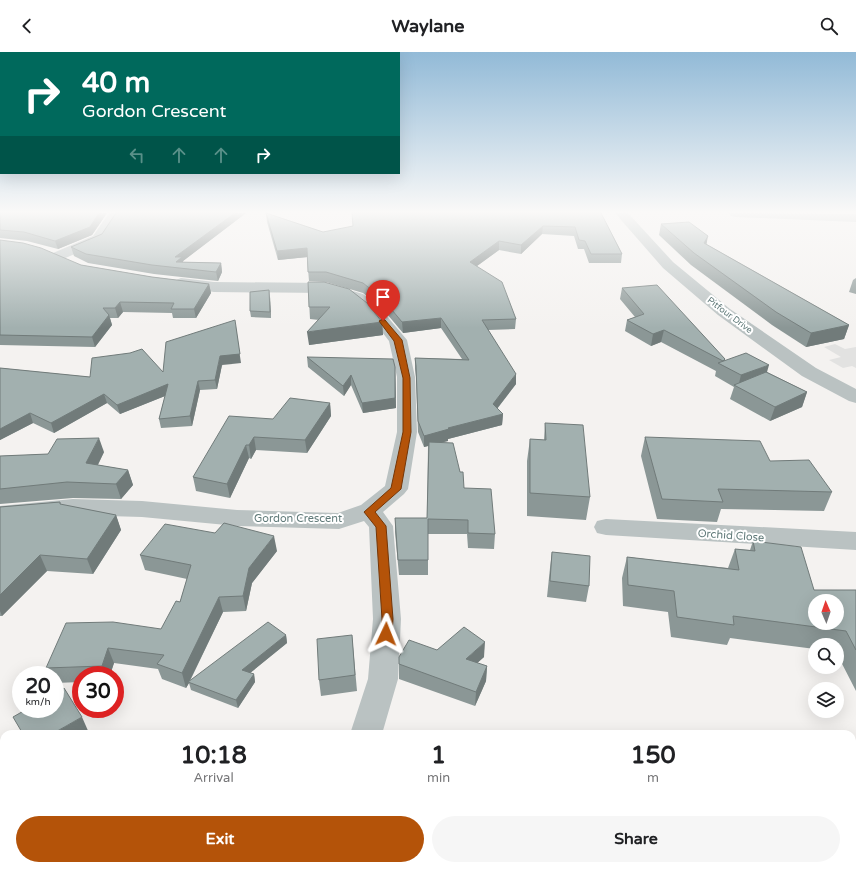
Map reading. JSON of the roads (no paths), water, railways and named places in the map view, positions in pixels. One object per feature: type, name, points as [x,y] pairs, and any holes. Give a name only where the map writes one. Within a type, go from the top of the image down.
[{"type":"street","points":[[56,251],[50,253],[77,265]]},
{"type":"street","name":"Pitfour Drive","points":[[656,251],[668,265],[724,312],[809,372],[856,397]]},
{"type":"street","name":"Gordon Crescent","points":[[0,514],[73,507],[142,509],[237,518],[339,521],[369,512],[396,489],[407,432],[406,378],[398,340],[375,312],[357,297],[326,288],[214,287],[162,280]]},
{"type":"street","points":[[367,730],[383,679],[387,619],[381,526],[369,512]]},
{"type":"street","name":"Orchid Close","points":[[606,527],[856,541]]}]
